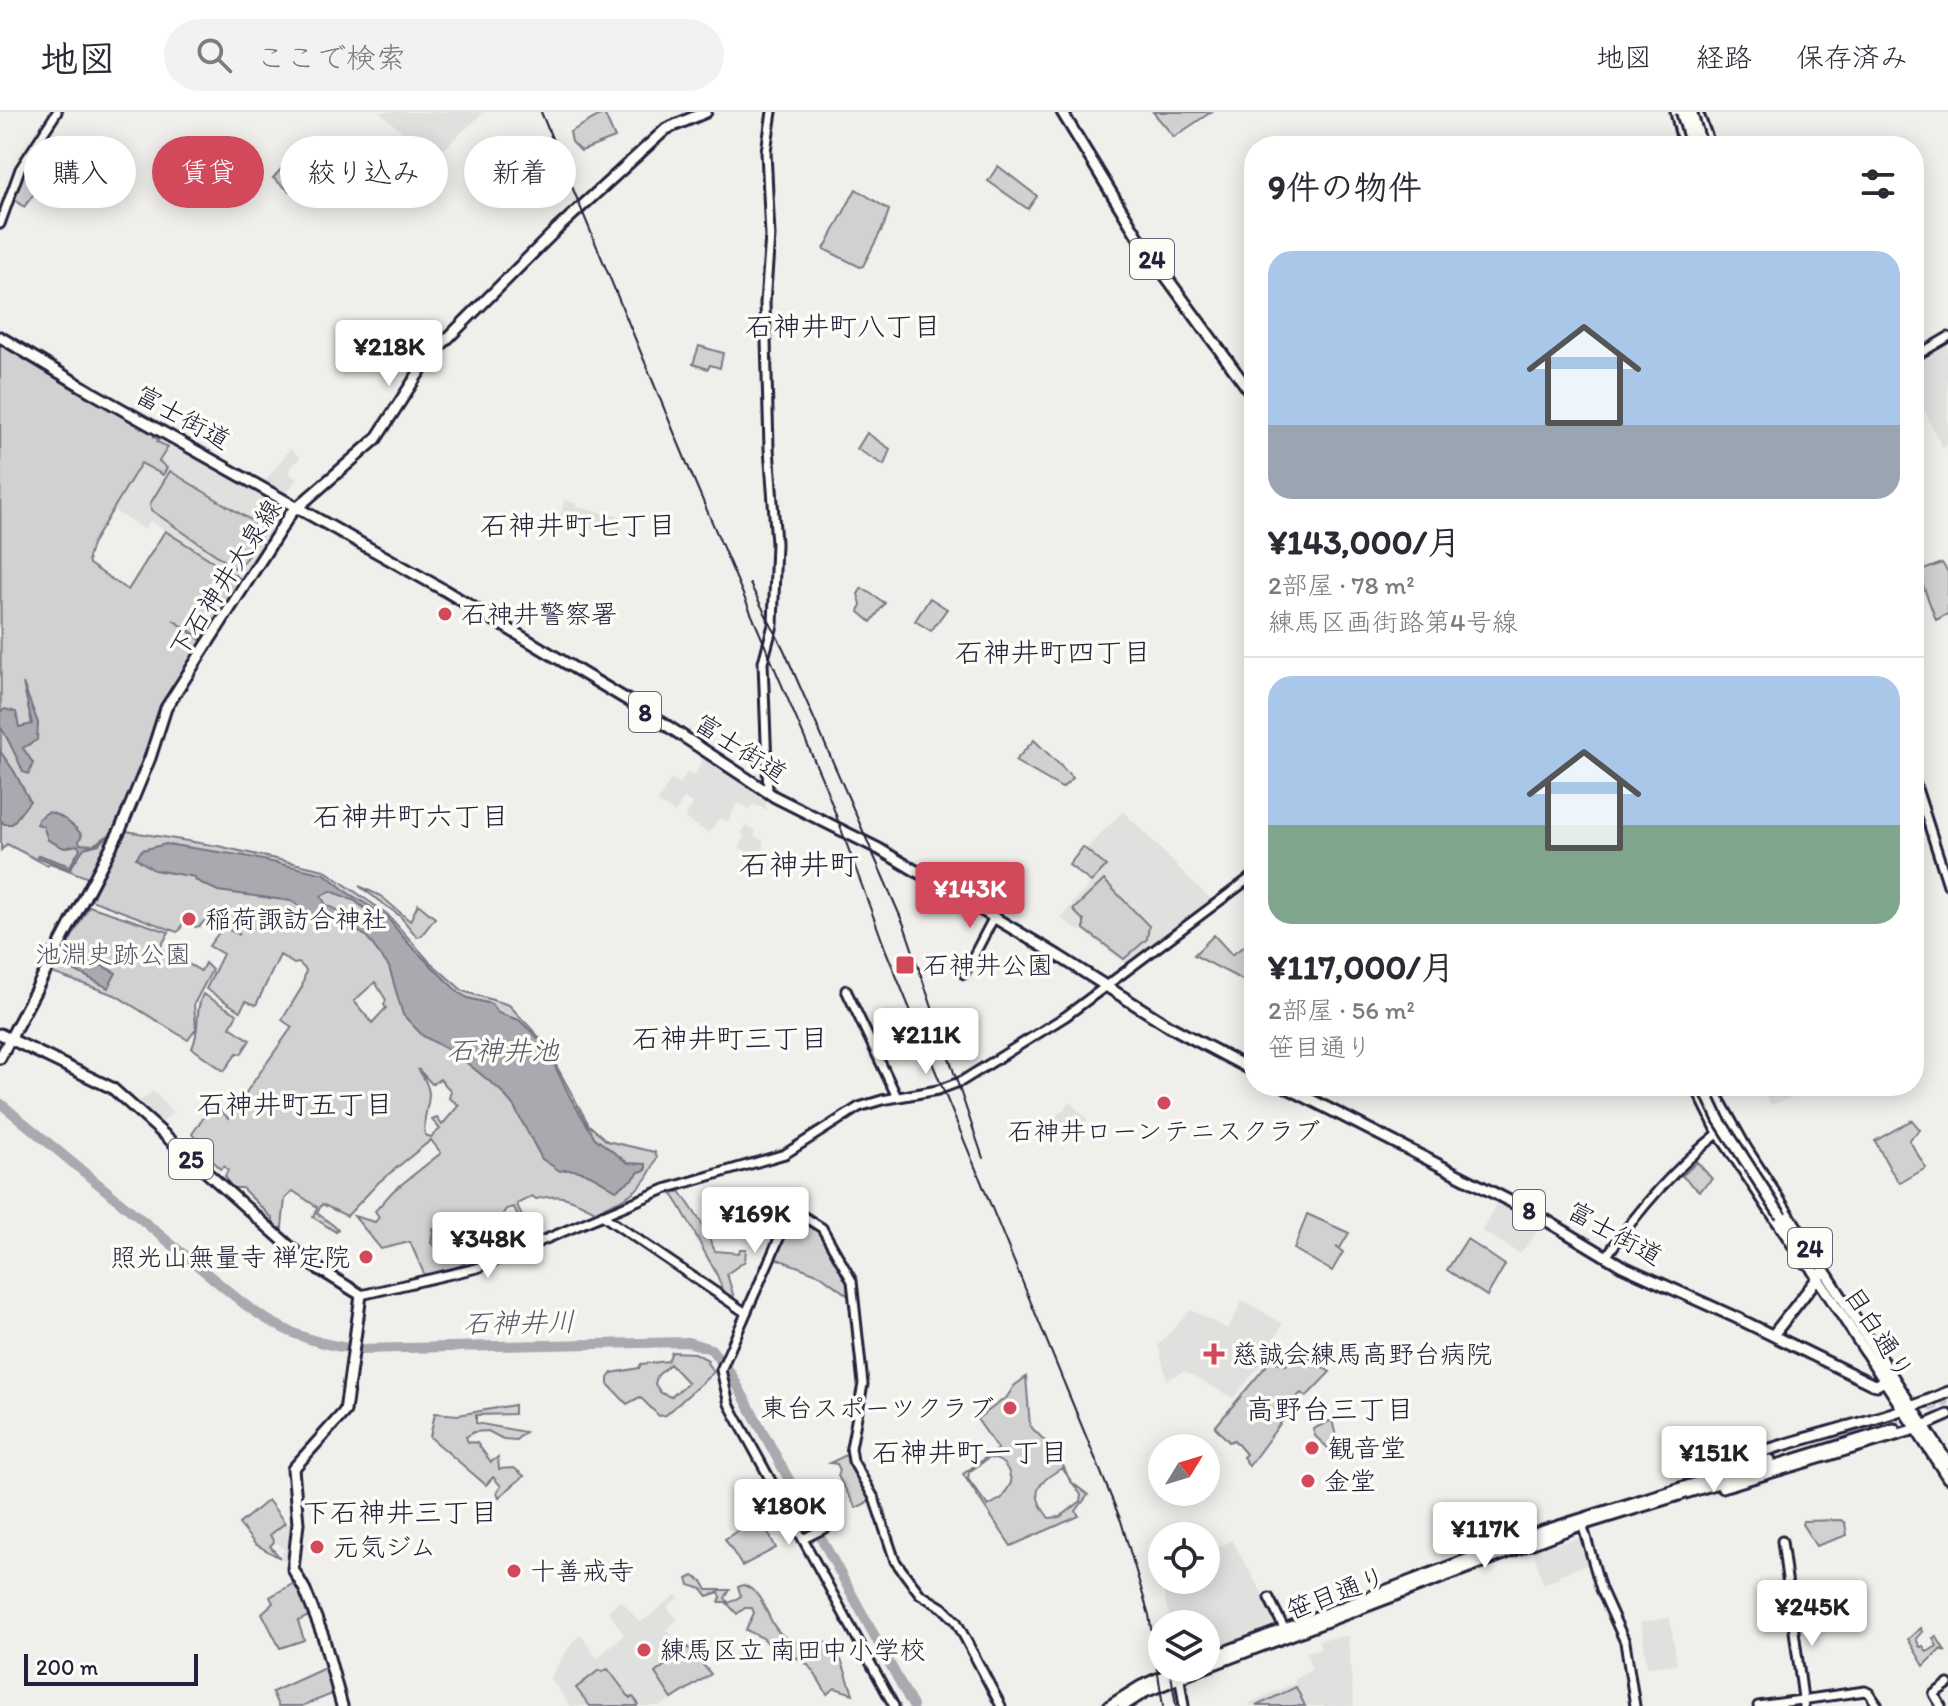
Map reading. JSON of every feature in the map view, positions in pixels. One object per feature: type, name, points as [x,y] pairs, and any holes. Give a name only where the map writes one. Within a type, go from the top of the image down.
[{"type":"highway","points":[[1682,112],[1688,136]]},
{"type":"highway","points":[[1691,112],[1702,136]]},
{"type":"main road","name":"下石神井大泉線","points":[[0,1058],[121,828],[150,758],[166,708],[297,506],[376,439],[429,357],[557,229],[666,129],[706,112]]},
{"type":"main road","name":"24","points":[[1062,112],[1150,256],[1244,383]]},
{"type":"main road","points":[[1676,112],[1681,136]]},
{"type":"main road","points":[[1697,112],[1704,136]]},
{"type":"main road","points":[[1700,136],[1702,127]]},
{"type":"main road","points":[[1680,132],[1684,136]]},
{"type":"main road","name":"富士街道","points":[[0,337],[105,400],[413,572],[634,704],[768,792],[879,849],[1169,1026],[1244,1065]]},
{"type":"main road","name":"25","points":[[0,1034],[112,1088],[306,1261],[361,1295]]},
{"type":"main road","name":"富士街道","points":[[1304,1096],[1539,1216],[1606,1257],[1872,1384],[1884,1381]]},
{"type":"main road","name":"24","points":[[1701,1096],[1719,1133],[1798,1255],[1819,1273],[1773,1335]]},
{"type":"main road","name":"目白通り","points":[[1708,1096],[1719,1120],[1920,1427],[1948,1478]]},
{"type":"main road","name":"目白通り","points":[[1716,1096],[1884,1381],[1909,1410]]},
{"type":"main road","points":[[342,1706],[325,1641],[305,1590],[293,1569],[298,1526],[293,1469],[344,1414],[361,1295]]},
{"type":"main road","points":[[1678,1491],[1716,1469],[1909,1410],[1948,1392]]},
{"type":"main road","points":[[1678,1491],[1729,1486],[1947,1417]]},
{"type":"main road","name":"笹目通り","points":[[1220,1654],[1581,1521],[1893,1426]]},
{"type":"main road","name":"目白通り","points":[[1920,1427],[1948,1463]]},
{"type":"main road","name":"笹目通り","points":[[1220,1661],[1286,1632]]},
{"type":"main road","name":"笹目通り","points":[[1109,1706],[1151,1682]]},
{"type":"main road","name":"笹目通り","points":[[1123,1706],[1162,1682]]},
{"type":"street","points":[[0,224],[20,169],[57,112]]},
{"type":"street","points":[[768,792],[763,662],[773,625],[776,543],[769,444],[765,306],[770,236],[766,151],[772,112]]},
{"type":"street","points":[[1924,351],[1948,337]]},
{"type":"street","points":[[1924,810],[1948,885]]},
{"type":"street","points":[[361,1295],[467,1272],[693,1179],[785,1154],[848,1112],[874,1102],[938,1090],[970,1076],[1045,1030],[1108,986],[1244,883]]},
{"type":"street","points":[[964,974],[994,917]]},
{"type":"street","points":[[846,990],[897,1097]]},
{"type":"street","points":[[1606,1257],[1645,1205],[1700,1148],[1730,1123]]},
{"type":"street","points":[[894,1706],[806,1537],[729,1404],[722,1368],[792,1209],[822,1228],[849,1272],[854,1290],[863,1384],[851,1448],[853,1461],[874,1498],[895,1561],[920,1594],[943,1608],[958,1624],[1001,1706]]},
{"type":"street","points":[[602,1215],[746,1313]]},
{"type":"street","points":[[1581,1521],[1601,1589],[1625,1642],[1635,1706]]},
{"type":"street","points":[[806,1537],[829,1526]]},
{"type":"street","points":[[1782,1541],[1804,1703]]},
{"type":"street","points":[[1269,1598],[1286,1632]]},
{"type":"street","points":[[1181,1682],[1184,1706]]},
{"type":"street","points":[[1941,1706],[1934,1694],[1948,1684]]},
{"type":"street","points":[[1758,1706],[1804,1703],[1865,1691],[1871,1694],[1878,1706]]},
{"type":"shaded area","points":[[379,112],[484,112],[448,145],[448,136],[407,136]]},
{"type":"shaded area","points":[[1948,342],[1948,444],[1942,448],[1924,409],[1924,356]]},
{"type":"shaded area","points":[[156,434],[285,507],[286,510],[241,579],[150,521],[144,529],[111,509]]},
{"type":"shaded area","points":[[290,449],[300,457],[288,472],[297,479],[286,493],[265,481]]},
{"type":"shaded area","points":[[564,500],[576,503],[575,507],[621,516],[623,534],[559,523]]},
{"type":"shaded area","points":[[704,758],[764,797],[767,810],[753,804],[750,809],[737,803],[728,822],[719,818],[709,833],[684,818],[693,804],[684,798],[675,813],[657,802],[671,779],[680,784],[687,772],[694,776]]},
{"type":"shaded area","points":[[1123,811],[1210,899],[1126,963],[1060,918],[1106,866],[1086,849]]},
{"type":"shaded area","points":[[746,825],[756,831],[754,836],[763,841],[764,859],[740,848],[745,835],[741,833]]},
{"type":"shaded area","points":[[153,1091],[173,1112],[159,1125],[136,1104]]},
{"type":"shaded area","points":[[1765,1096],[1796,1096],[1771,1105]]},
{"type":"shaded area","points":[[1070,1102],[1088,1120],[1070,1137],[1053,1120]]},
{"type":"shaded area","points":[[1498,1200],[1543,1224],[1520,1254],[1482,1231]]},
{"type":"shaded area","name":"慈誠会練馬高野台病院","points":[[1243,1300],[1283,1324],[1267,1351],[1269,1355],[1233,1398],[1184,1371],[1167,1380],[1158,1345],[1191,1310],[1228,1329]]},
{"type":"shaded area","points":[[1738,1426],[1765,1444],[1740,1452],[1724,1443]]},
{"type":"shaded area","points":[[286,1523],[296,1523],[290,1561],[281,1558],[284,1550],[270,1535]]},
{"type":"shaded area","points":[[1580,1538],[1589,1564],[1543,1584],[1533,1549]]},
{"type":"shaded area","points":[[1232,1540],[1262,1593],[1274,1625],[1220,1646],[1220,1610],[1168,1610],[1164,1594],[1220,1594],[1220,1546]]},
{"type":"shaded area","name":"練馬区立 南田中小学校","points":[[676,1595],[679,1598],[667,1607],[678,1620],[667,1629],[683,1649],[655,1673],[672,1699],[660,1706],[570,1706],[550,1678],[573,1641],[581,1635],[597,1658],[624,1635],[608,1611],[621,1600],[640,1623]]},
{"type":"shaded area","points":[[1670,1618],[1677,1664],[1647,1667],[1641,1622]]},
{"type":"shaded area","points":[[1348,1636],[1354,1706],[1251,1706],[1249,1703],[1295,1683],[1296,1679],[1312,1669],[1306,1652],[1321,1649],[1318,1640]]},
{"type":"green space","points":[[1153,112],[1211,112],[1174,137]]},
{"type":"green space","points":[[604,113],[615,138],[581,151],[576,146],[576,136],[571,136],[570,132]]},
{"type":"green space","points":[[998,166],[1037,196],[1028,209],[988,181]]},
{"type":"green space","points":[[280,170],[280,184],[273,178]]},
{"type":"green space","points":[[24,173],[24,207],[14,199]]},
{"type":"green space","points":[[856,189],[889,210],[860,267],[824,249]]},
{"type":"green space","points":[[0,342],[155,434],[154,437],[159,440],[157,442],[168,447],[159,461],[167,468],[163,475],[141,463],[92,544],[89,564],[128,590],[165,531],[241,579],[204,640],[173,620],[202,641],[156,719],[140,770],[91,879],[50,863],[47,865],[7,844],[1,850]]},
{"type":"green space","points":[[699,346],[723,353],[720,368],[710,365],[708,369],[693,364]]},
{"type":"green space","points":[[867,433],[890,449],[884,465],[857,449]]},
{"type":"green space","points":[[170,471],[265,529],[238,570],[151,510],[150,504]]},
{"type":"green space","points":[[1942,563],[1948,572],[1948,614],[1936,620],[1924,588],[1924,570]]},
{"type":"green space","points":[[862,588],[885,603],[871,622],[859,612],[861,604],[858,594]]},
{"type":"green space","points":[[930,598],[947,609],[931,631],[915,621]]},
{"type":"green space","points":[[1034,740],[1073,778],[1062,788],[1015,761]]},
{"type":"green space","points":[[126,831],[218,846],[324,870],[387,914],[429,961],[463,991],[509,1005],[542,1040],[589,1125],[607,1141],[655,1152],[657,1157],[652,1169],[633,1192],[595,1211],[567,1198],[536,1199],[532,1196],[517,1204],[531,1240],[514,1207],[506,1209],[475,1255],[456,1268],[425,1276],[410,1242],[381,1249],[354,1216],[375,1222],[379,1217],[375,1211],[393,1191],[441,1153],[431,1140],[379,1182],[347,1216],[322,1204],[317,1213],[338,1229],[336,1232],[313,1217],[317,1207],[293,1191],[285,1199],[281,1236],[273,1225],[273,1219],[242,1188],[231,1188],[225,1176],[228,1170],[217,1166],[192,1134],[211,1107],[217,1107],[228,1118],[292,1027],[282,1020],[302,987],[306,970],[299,963],[294,964],[280,955],[256,1005],[246,1001],[240,1011],[206,989],[223,954],[209,946],[223,927],[240,935],[231,926],[210,915],[195,927],[196,917],[187,912],[177,932],[91,900]],"holes":[[[375,982],[386,1000],[386,1008],[372,1023],[354,1001]],[[418,1069],[432,1084],[440,1079],[451,1091],[449,1098],[459,1105],[442,1125],[437,1118],[432,1120],[440,1129],[431,1137],[425,1135],[424,1125],[428,1089]]]},
{"type":"green space","points":[[1083,847],[1106,866],[1091,882],[1069,865]]},
{"type":"green space","points":[[1104,880],[1149,926],[1147,939],[1124,959],[1084,929],[1084,921],[1073,910]]},
{"type":"green space","points":[[359,886],[381,896],[410,921],[418,904],[435,918],[417,937],[400,916]]},
{"type":"green space","name":"池淵史跡公園","points":[[89,906],[169,932],[160,948],[201,971],[205,963],[212,970],[194,1004],[196,1029],[188,1040],[115,995],[52,973]]},
{"type":"green space","points":[[1214,935],[1232,955],[1244,946],[1244,981],[1194,955]]},
{"type":"green space","points":[[203,994],[237,1014],[230,1027],[250,1040],[224,1071],[192,1048]]},
{"type":"green space","points":[[1912,1120],[1920,1130],[1909,1140],[1926,1168],[1900,1183],[1875,1141]]},
{"type":"green space","points":[[1697,1162],[1712,1179],[1699,1191],[1682,1176]]},
{"type":"green space","points":[[680,1191],[701,1222],[715,1251],[739,1253],[740,1249],[746,1249],[745,1261],[727,1274],[735,1301],[723,1293],[715,1271],[672,1194]]},
{"type":"green space","points":[[1307,1214],[1349,1233],[1340,1248],[1336,1247],[1343,1252],[1332,1271],[1294,1249]]},
{"type":"green space","points":[[800,1219],[818,1232],[834,1252],[845,1275],[850,1297],[820,1275],[775,1258],[792,1221]]},
{"type":"green space","points":[[1467,1239],[1505,1265],[1487,1296],[1447,1270]]},
{"type":"green space","points":[[1295,1349],[1330,1372],[1306,1397],[1301,1393],[1287,1406],[1290,1410],[1249,1466],[1243,1457],[1246,1454],[1234,1440],[1229,1442],[1215,1427],[1271,1360],[1286,1365]]},
{"type":"green space","points":[[672,1352],[695,1353],[708,1360],[714,1372],[666,1415],[659,1416],[640,1397],[627,1404],[608,1384],[612,1373],[639,1368],[641,1364],[668,1361]],"holes":[[[670,1364],[688,1383],[671,1397],[661,1393],[655,1384],[657,1376]]]},
{"type":"green space","points":[[1026,1377],[1030,1426],[1058,1454],[1068,1477],[1062,1468],[1038,1489],[1039,1502],[1049,1518],[1060,1517],[1080,1502],[1081,1495],[1073,1483],[1088,1495],[1076,1511],[1079,1516],[1011,1546],[963,1474],[998,1449],[977,1419],[1007,1397],[1014,1386]],"holes":[[[989,1458],[1005,1466],[1011,1483],[1002,1498],[988,1506],[968,1479],[969,1472]]]},
{"type":"green space","points":[[514,1405],[514,1414],[476,1415],[476,1423],[525,1432],[516,1440],[503,1439],[488,1431],[474,1432],[466,1437],[468,1442],[477,1443],[491,1462],[498,1457],[499,1469],[514,1468],[524,1476],[499,1497],[497,1492],[501,1486],[493,1477],[486,1485],[430,1437],[435,1413],[458,1415]]},
{"type":"green space","points":[[1332,1420],[1341,1457],[1315,1436],[1313,1429]]},
{"type":"green space","points":[[846,1455],[870,1501],[856,1508],[838,1476],[840,1470],[837,1464],[830,1463]]},
{"type":"green space","points":[[268,1500],[285,1523],[270,1535],[274,1542],[270,1546],[280,1558],[255,1544],[239,1524]]},
{"type":"green space","points":[[760,1516],[776,1548],[742,1566],[725,1539]]},
{"type":"green space","points":[[1841,1520],[1845,1523],[1847,1535],[1816,1546],[1802,1524],[1803,1521]]},
{"type":"green space","points":[[693,1576],[702,1581],[707,1590],[730,1590],[725,1598],[729,1603],[741,1596],[738,1587],[743,1585],[751,1589],[786,1638],[830,1643],[842,1662],[853,1694],[835,1688],[827,1694],[804,1662],[782,1656],[763,1638],[746,1630],[754,1613],[752,1608],[745,1608],[737,1614],[726,1602],[719,1602],[719,1592],[708,1596],[702,1589],[689,1585],[687,1579]]},
{"type":"green space","points":[[298,1581],[313,1614],[298,1621],[304,1640],[280,1648],[262,1613],[273,1603],[270,1597]]},
{"type":"green space","points":[[1921,1628],[1922,1632],[1916,1639],[1920,1647],[1923,1646],[1927,1652],[1937,1646],[1933,1638],[1936,1636],[1946,1652],[1941,1649],[1924,1666],[1908,1639]]},
{"type":"green space","points":[[688,1647],[711,1674],[672,1699],[655,1673]]},
{"type":"green space","points":[[327,1667],[335,1693],[302,1706],[278,1706],[272,1692]]},
{"type":"green space","points":[[608,1669],[630,1698],[633,1697],[638,1703],[637,1706],[590,1706],[576,1688],[599,1670]]},
{"type":"green space","points":[[1296,1687],[1305,1706],[1256,1706]]},
{"type":"water","points":[[23,683],[38,723],[37,740],[23,748],[33,763],[29,774],[23,772],[0,727],[0,712],[5,709],[16,712],[19,727],[32,724]]},
{"type":"water","points":[[0,751],[30,801],[12,824],[4,824],[0,819]]},
{"type":"water","points":[[48,812],[75,827],[82,835],[80,844],[93,845],[112,833],[99,844],[84,848],[70,869],[37,857],[39,855],[70,866],[80,849],[77,845],[64,848],[48,840],[43,826],[37,824],[38,819]]},
{"type":"water","name":"石神井池","points":[[166,844],[245,856],[325,874],[348,893],[386,916],[408,943],[459,993],[491,1004],[498,1013],[519,1020],[546,1048],[595,1138],[628,1163],[646,1164],[646,1170],[616,1190],[582,1172],[560,1171],[542,1159],[513,1105],[500,1090],[456,1054],[423,1036],[403,1015],[389,967],[366,936],[347,925],[320,919],[291,901],[218,891],[195,880],[195,877],[154,870],[136,858],[142,850]],"holes":[[[331,891],[355,901],[380,921],[378,927],[358,923],[326,905],[321,896]]]},
{"type":"water","points":[[78,953],[116,973],[108,988],[70,968]]},
{"type":"water","points":[[452,1228],[456,1240],[449,1252],[438,1250],[431,1243],[433,1229]]},
{"type":"waterway","name":"石神井川","points":[[0,1103],[244,1304],[284,1329],[312,1340],[358,1349],[688,1342],[711,1349],[730,1372],[913,1706]]},
{"type":"tunnel","points":[[1891,1423],[1948,1400]]},
{"type":"railway","points":[[541,112],[826,788],[886,951],[1121,1521],[1149,1615],[1163,1706]]},
{"type":"railway","points":[[750,584],[784,650],[904,925],[983,1158]]},
{"type":"railway","points":[[1172,1682],[1176,1706]]},
{"type":"place","name":"石神井警察署","points":[[445,614]]},
{"type":"place","name":"稲荷諏訪合神社","points":[[189,919]]},
{"type":"place","name":"石神井公園","points":[[905,965]]},
{"type":"place","name":"石神井ローンテニスクラブ","points":[[1164,1103]]},
{"type":"place","name":"照光山無量寺 禅定院","points":[[366,1257]]},
{"type":"place","name":"慈誠会練馬高野台病院","points":[[1214,1354]]},
{"type":"place","name":"東台スポーツクラブ","points":[[1010,1408]]},
{"type":"place","name":"観音堂","points":[[1312,1448]]},
{"type":"place","name":"金堂","points":[[1308,1481]]},
{"type":"place","name":"元気ジム","points":[[317,1547]]},
{"type":"place","name":"十善戒寺","points":[[514,1571]]},
{"type":"place","name":"練馬区立 南田中小学校","points":[[644,1650]]},
{"type":"district","name":"石神井町八丁目","points":[[843,326]]},
{"type":"district","name":"石神井町七丁目","points":[[578,525]]},
{"type":"district","name":"石神井町四丁目","points":[[1053,652]]},
{"type":"district","name":"石神井町六丁目","points":[[411,816]]},
{"type":"district","name":"石神井町","points":[[799,864]]},
{"type":"district","name":"石神井町三丁目","points":[[730,1038]]},
{"type":"district","name":"石神井町五丁目","points":[[295,1104]]},
{"type":"district","name":"高野台三丁目","points":[[1330,1409]]},
{"type":"district","name":"石神井町一丁目","points":[[970,1452]]},
{"type":"district","name":"下石神井三丁目","points":[[400,1512]]}]
